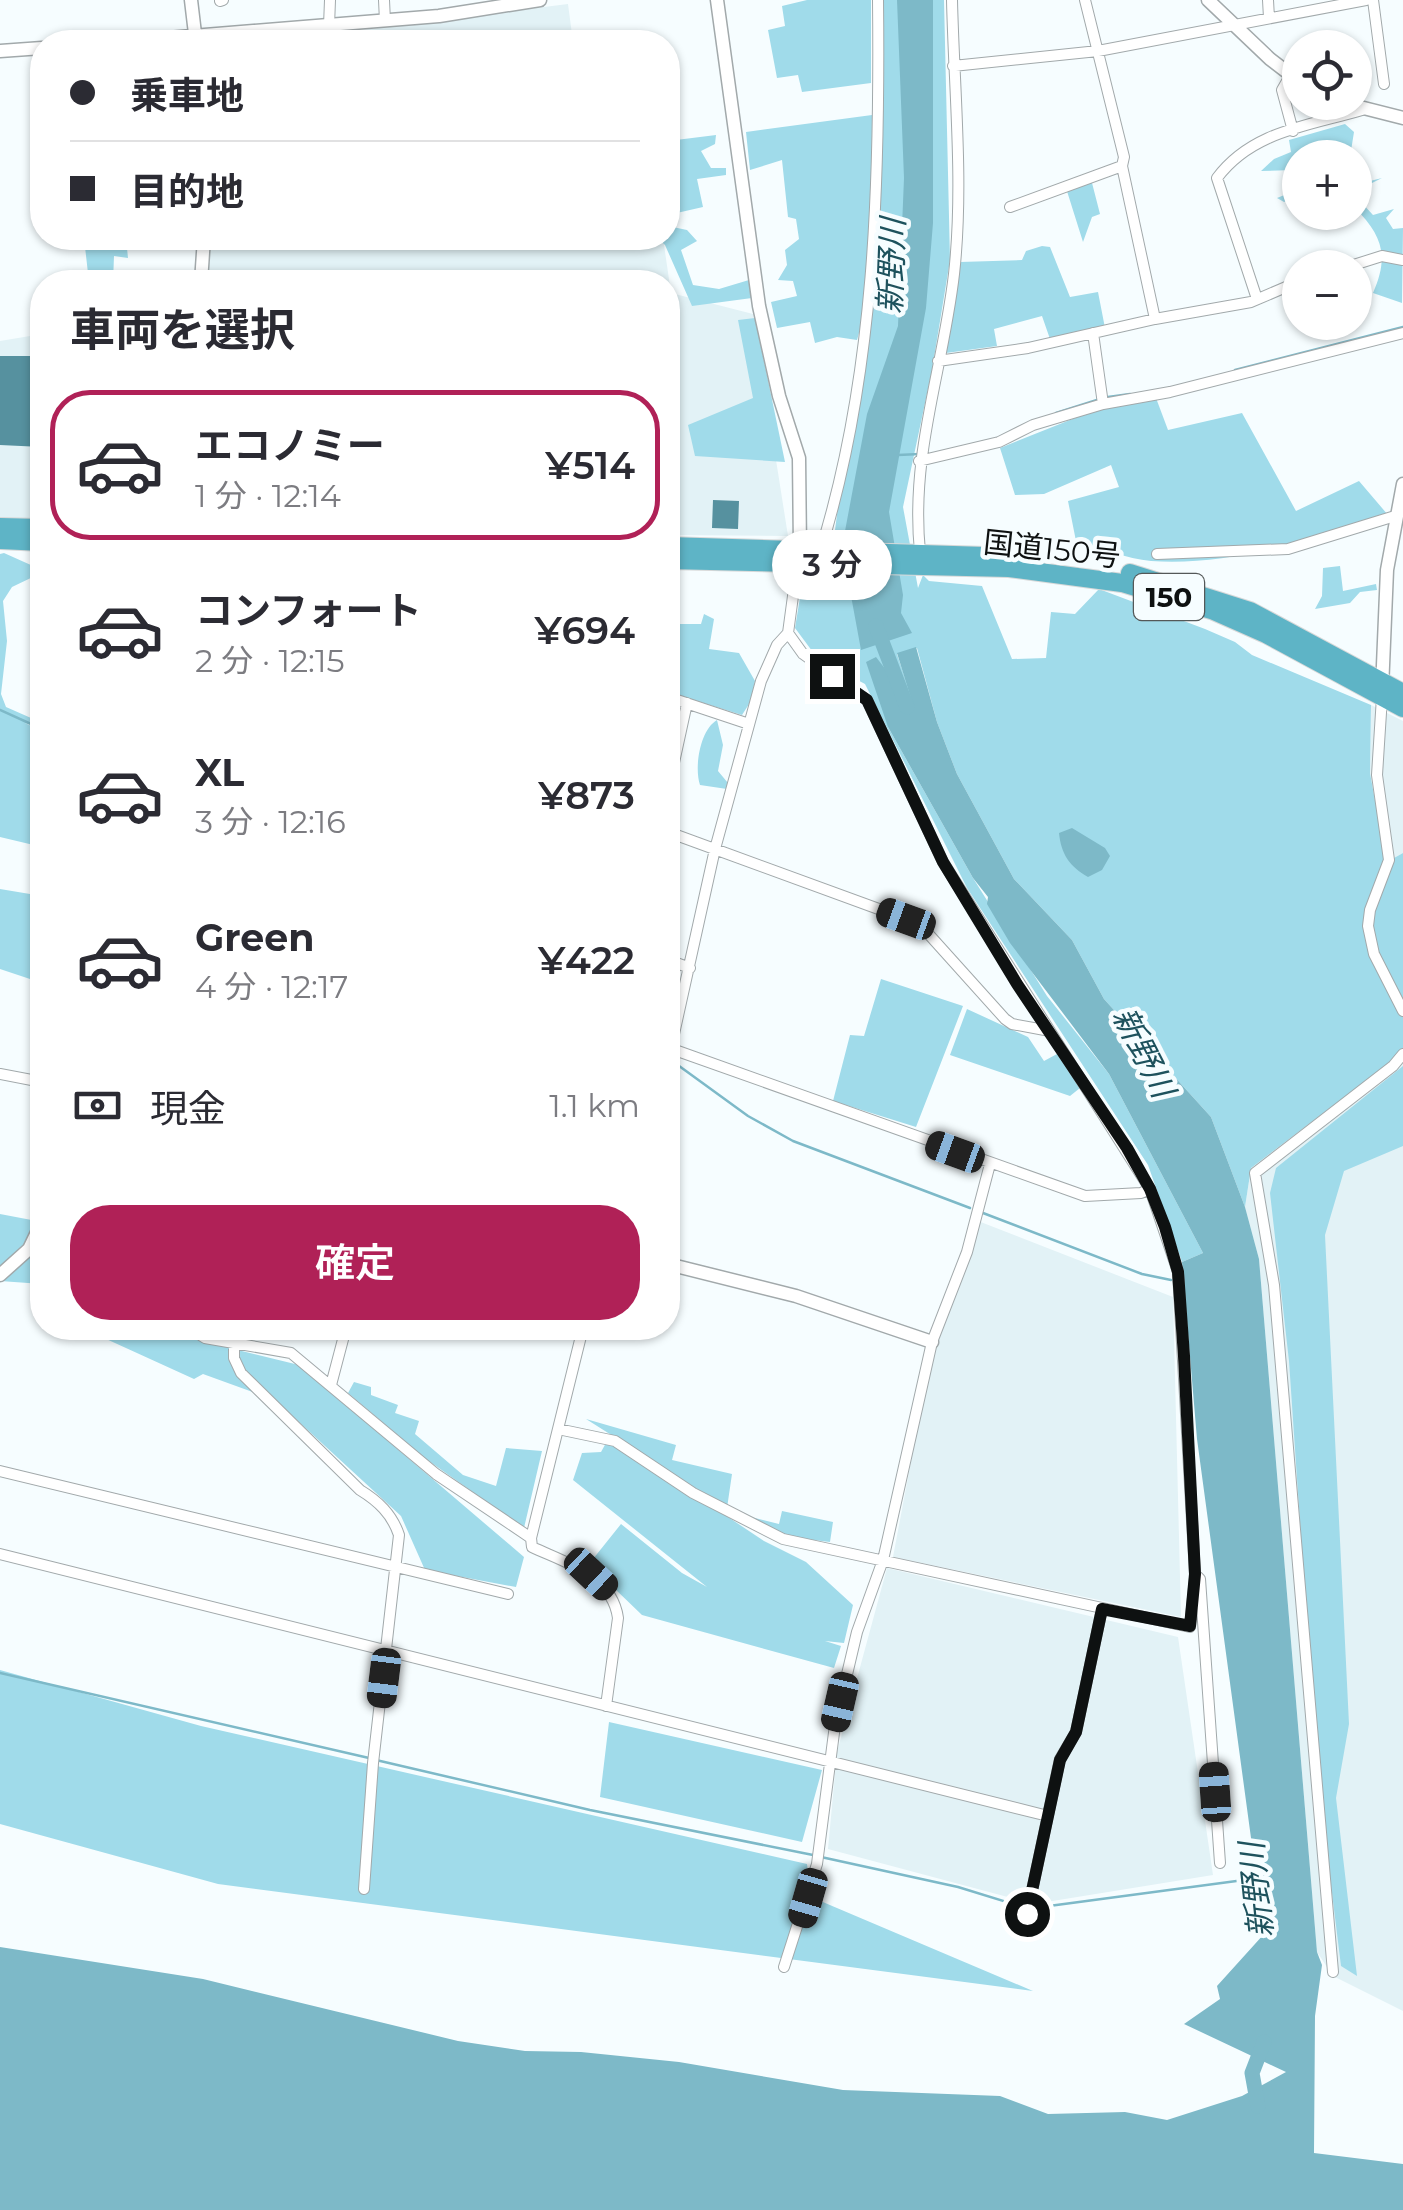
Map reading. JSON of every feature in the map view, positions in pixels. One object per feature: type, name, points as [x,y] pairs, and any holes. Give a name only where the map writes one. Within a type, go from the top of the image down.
[{"type":"highway","points":[[0,525],[30,527]]},
{"type":"highway","points":[[0,540],[30,541]]},
{"type":"highway","name":"国道150号","points":[[680,547],[798,557]]},
{"type":"highway","name":"国道150号","points":[[680,560],[827,555],[916,557],[1122,583],[1214,611],[1382,689],[1403,693]]},
{"type":"highway","name":"国道150号","points":[[1382,689],[1403,708]]},
{"type":"street","points":[[192,0],[195,30]]},
{"type":"street","points":[[328,26],[330,0]]},
{"type":"street","points":[[384,0],[385,21]]},
{"type":"street","points":[[290,30],[540,0]]},
{"type":"street","points":[[680,1000],[714,849],[749,724],[768,664],[788,632],[798,557],[799,458],[779,396],[759,306],[717,0]]},
{"type":"street","points":[[827,555],[869,301],[878,0]]},
{"type":"street","points":[[916,557],[920,462],[956,251],[952,0]]},
{"type":"street","points":[[1085,0],[1124,158],[1122,166],[1155,320]]},
{"type":"street","points":[[1208,0],[1282,67]]},
{"type":"street","points":[[1268,0],[1269,18]]},
{"type":"street","points":[[953,66],[1098,51],[1370,0],[1384,84]]},
{"type":"street","points":[[0,51],[30,49]]},
{"type":"street","points":[[1372,112],[1403,118]]},
{"type":"street","points":[[1289,120],[1292,131]]},
{"type":"street","points":[[1258,298],[1217,178],[1230,160],[1252,143],[1329,120]]},
{"type":"street","points":[[1010,207],[1122,166]]},
{"type":"street","points":[[1372,259],[1382,256],[1403,260]]},
{"type":"street","points":[[938,360],[1028,348],[1258,298],[1282,288]]},
{"type":"street","points":[[1093,333],[1103,404]]},
{"type":"street","points":[[920,462],[999,442],[1033,425],[1103,404],[1170,392],[1403,333]]},
{"type":"street","points":[[1403,484],[1387,570],[1376,775],[1389,860],[1368,926],[1374,954],[1403,1011]]},
{"type":"street","points":[[1157,554],[1288,549],[1396,516]]},
{"type":"street","points":[[558,1430],[616,1442],[693,1494],[783,1538],[1190,1626],[1195,1574],[1178,1272],[1150,1189],[943,862],[867,700],[803,654],[788,632]]},
{"type":"street","points":[[680,701],[749,724]]},
{"type":"street","points":[[680,738],[688,703]]},
{"type":"street","points":[[680,836],[906,919],[924,930],[1012,1024],[1052,1031]]},
{"type":"street","points":[[680,964],[690,968]]},
{"type":"street","points":[[680,1052],[1085,1196],[1141,1193],[1150,1189]]},
{"type":"street","points":[[1334,1972],[1274,1285],[1254,1173],[1394,1066],[1403,1054]]},
{"type":"street","points":[[0,1074],[30,1080]]},
{"type":"street","points":[[784,1967],[817,1864],[835,1725],[857,1632],[883,1560],[932,1342],[967,1252],[990,1164]]},
{"type":"street","points":[[0,1275],[30,1247]]},
{"type":"street","points":[[680,1267],[796,1296],[932,1342]]},
{"type":"street","points":[[216,1340],[291,1353],[436,1474],[531,1538]]},
{"type":"street","points":[[331,1384],[343,1340]]},
{"type":"street","points":[[580,1340],[531,1538],[532,1547],[591,1574],[616,1604],[618,1618],[606,1706]]},
{"type":"street","points":[[234,1343],[234,1358],[241,1373],[394,1520],[399,1535],[374,1757],[364,1890]]},
{"type":"street","points":[[0,1471],[508,1594]]},
{"type":"street","points":[[0,1554],[1048,1816]]},
{"type":"street","points":[[1195,1574],[1200,1579],[1220,1864]]},
{"type":"street","points":[[1027,1914],[1060,1760],[1076,1732],[1102,1609]]},
{"type":"shaded area","points":[[807,0],[871,0],[871,83],[802,92],[798,75],[777,78],[768,30],[785,26],[782,6]]},
{"type":"shaded area","points":[[883,0],[944,0],[950,260],[903,507],[918,588],[923,575],[929,581],[982,586],[1012,659],[1046,658],[1051,612],[1075,614],[1099,589],[1205,629],[1235,642],[1252,655],[1371,705],[1370,773],[1385,855],[1394,858],[1403,853],[1403,1048],[1397,1057],[1251,1168],[1245,1207],[1211,1117],[1104,999],[1072,940],[1014,879],[957,774],[937,722],[917,648],[897,654],[915,708],[888,727],[973,878],[1047,996],[1109,1074],[1203,1253],[1182,1262],[1148,1165],[967,888],[865,684],[818,659],[795,628],[803,579],[834,538],[861,326],[857,340],[837,337],[815,343],[810,322],[777,328],[771,302],[797,296],[793,281],[778,280],[787,265],[785,250],[799,239],[796,219],[788,217],[782,160],[750,170],[746,132],[872,115],[871,248]]},
{"type":"shaded area","points":[[568,4],[571,30],[363,30]]},
{"type":"shaded area","points":[[1345,124],[1354,132],[1353,140],[1289,140]]},
{"type":"shaded area","points":[[716,135],[715,144],[701,151],[711,168],[726,168],[726,175],[697,179],[703,207],[680,212],[680,140]]},
{"type":"shaded area","points":[[1282,156],[1282,170],[1261,171]]},
{"type":"shaded area","points":[[1091,179],[1100,214],[1092,217],[1083,242],[1066,188]]},
{"type":"shaded area","points":[[1394,209],[1386,218],[1393,229],[1403,228],[1402,303],[1373,293],[1382,258],[1372,214]]},
{"type":"shaded area","points":[[680,229],[697,241],[681,250],[693,285],[719,289],[749,280],[752,298],[692,306],[680,270],[676,270],[667,250],[680,250]]},
{"type":"shaded area","points":[[1050,247],[1070,297],[1098,292],[1105,328],[1050,339],[1042,316],[994,329],[997,346],[946,353],[960,262],[1022,260],[1026,251]]},
{"type":"shaded area","points":[[85,250],[127,250],[128,258],[114,256],[113,270],[88,270]]},
{"type":"shaded area","points":[[200,250],[665,250],[668,270],[199,270]]},
{"type":"shaded area","points":[[680,295],[753,314],[788,536],[680,535]]},
{"type":"shaded area","points":[[755,318],[785,462],[695,456],[688,425],[753,398],[738,320]]},
{"type":"shaded area","points":[[30,336],[30,521],[0,520],[0,341]]},
{"type":"shaded area","points":[[1156,398],[1168,430],[1242,413],[1296,511],[1359,481],[1388,515],[1241,555],[1151,561],[1076,541],[1068,501],[1119,487],[1111,465],[1044,494],[1015,495],[1000,448],[1095,410]]},
{"type":"shaded area","points":[[0,554],[30,565],[30,578],[12,587],[3,601],[7,641],[1,694],[6,707],[30,718],[30,724],[25,723],[30,725],[30,844],[0,837]]},
{"type":"shaded area","points":[[1340,566],[1343,591],[1376,584],[1377,590],[1360,592],[1350,603],[1315,609],[1322,596],[1323,568]]},
{"type":"shaded area","points":[[704,614],[714,619],[709,649],[739,653],[755,681],[751,701],[742,715],[680,696],[680,624],[701,624]]},
{"type":"shaded area","points":[[1371,705],[1403,721],[1403,853],[1394,858],[1385,855],[1370,773]]},
{"type":"shaded area","points":[[717,720],[723,745],[718,771],[728,783],[727,789],[700,785],[698,777],[703,740]]},
{"type":"shaded area","points":[[0,889],[30,894],[30,979],[0,969]]},
{"type":"shaded area","points":[[881,979],[963,1006],[916,1127],[833,1101],[850,1035],[864,1036]]},
{"type":"shaded area","points":[[967,1009],[1028,1037],[1044,1061],[1057,1054],[1080,1088],[1070,1096],[950,1055]]},
{"type":"shaded area","points":[[1403,1046],[1403,2011],[1333,1976],[1317,1952],[1259,1259],[1245,1207],[1251,1168],[1397,1057]]},
{"type":"shaded area","points":[[1403,1066],[1403,1146],[1344,1171],[1325,1235],[1349,1724],[1336,1798],[1357,1976],[1341,1966],[1317,1771],[1289,1361],[1270,1193],[1276,1168]]},
{"type":"shaded area","points":[[0,1214],[30,1220],[30,1283],[0,1281]]},
{"type":"shaded area","points":[[973,1219],[1173,1297],[1181,1617],[893,1557],[936,1329]]},
{"type":"shaded area","points":[[108,1340],[197,1340],[299,1365],[524,1557],[516,1587],[425,1570],[401,1516],[275,1400],[203,1374],[194,1379]]},
{"type":"shaded area","points":[[354,1382],[371,1387],[371,1395],[398,1405],[395,1413],[419,1421],[415,1434],[463,1475],[496,1486],[506,1448],[542,1451],[524,1528],[426,1459],[348,1393]]},
{"type":"shaded area","points":[[586,1419],[676,1445],[672,1460],[732,1474],[727,1508]]},
{"type":"shaded area","points":[[606,1443],[626,1449],[764,1541],[806,1562],[853,1605],[844,1643],[825,1641],[841,1646],[834,1668],[642,1615],[589,1564],[621,1524],[682,1573],[707,1587],[573,1480],[582,1453],[601,1452]]},
{"type":"shaded area","points":[[782,1511],[833,1522],[830,1542],[789,1537],[731,1512],[779,1524]]},
{"type":"shaded area","points":[[887,1568],[1178,1637],[1213,1875],[1034,1904],[828,1849],[837,1752]]},
{"type":"shaded area","points":[[0,1670],[201,1726],[807,1864],[811,1897],[1033,1991],[218,1884],[0,1824]]},
{"type":"shaded area","points":[[609,1722],[822,1770],[802,1842],[600,1797]]},
{"type":"water","points":[[897,0],[933,0],[933,223],[926,308],[889,512],[903,595],[901,613],[912,633],[861,650],[842,547],[867,414],[898,326],[904,178]]},
{"type":"water","points":[[916,647],[937,722],[957,774],[1014,879],[1072,940],[1104,999],[1211,1117],[1245,1207],[1259,1259],[1317,1952],[1322,1965],[1315,2016],[1314,2153],[1403,2164],[1403,2210],[0,2210],[0,1947],[203,1979],[458,2041],[525,2051],[679,2062],[843,2090],[1000,2096],[1048,2114],[1125,2112],[1167,2120],[1242,2096],[1286,2072],[1184,2024],[1220,1999],[1217,1986],[1264,1934],[1197,1439],[1182,1262],[1203,1253],[1109,1074],[1010,943],[987,904],[988,897],[973,878],[888,727],[866,662],[876,657],[913,705],[897,653]]},
{"type":"water","points":[[1072,828],[1105,848],[1110,856],[1102,870],[1088,877],[1067,859],[1059,833]]},
{"type":"building","points":[[0,356],[30,356],[30,446],[0,445]]},
{"type":"building","points":[[713,500],[739,501],[738,529],[712,528]]},
{"type":"waterway","points":[[1235,370],[1403,327]]},
{"type":"waterway","points":[[1108,397],[1130,394]]},
{"type":"waterway","points":[[1056,413],[1100,399]]},
{"type":"waterway","points":[[898,455],[920,454]]},
{"type":"waterway","name":"新野川","points":[[876,626],[907,707]]},
{"type":"waterway","points":[[0,710],[30,724]]},
{"type":"waterway","points":[[680,1067],[748,1116],[793,1141],[970,1208]]},
{"type":"waterway","points":[[983,1213],[1142,1274],[1171,1280]]},
{"type":"waterway","points":[[0,1673],[369,1758]]},
{"type":"waterway","points":[[376,1760],[590,1810],[813,1855]]},
{"type":"waterway","points":[[821,1857],[958,1887],[1026,1908]]},
{"type":"waterway","points":[[1034,1908],[1259,1878]]},
{"type":"waterway","name":"新野川","points":[[1258,2106],[1252,2073],[1264,2042]]},
{"type":"route","points":[[832,676],[867,700],[943,862],[1150,1189],[1176,1263],[1195,1574],[1190,1626],[1102,1609],[1076,1732],[1060,1760],[1027,1914]]}]
